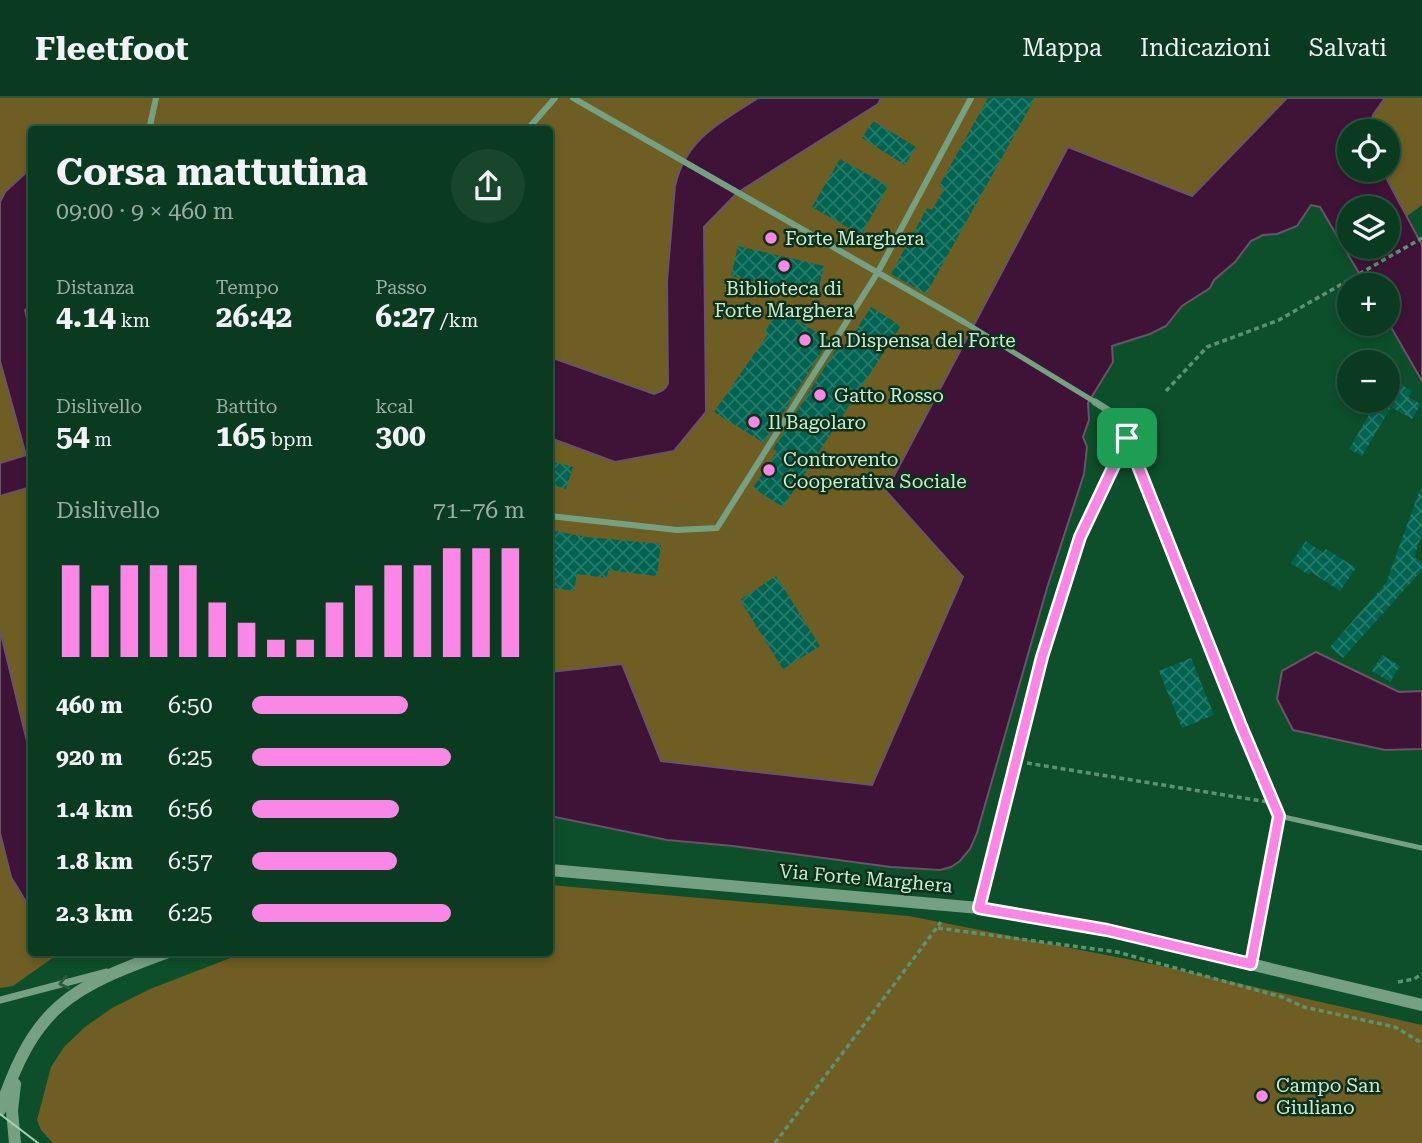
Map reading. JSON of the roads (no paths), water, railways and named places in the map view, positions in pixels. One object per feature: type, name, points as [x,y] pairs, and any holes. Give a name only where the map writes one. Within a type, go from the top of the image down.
[{"type":"street","points":[[150,126],[156,98]]},
{"type":"street","points":[[530,126],[555,98]]},
{"type":"street","points":[[573,98],[964,322]]},
{"type":"street","points":[[553,516],[677,530],[717,528],[878,272],[971,98]]},
{"type":"street","points":[[979,908],[1042,657],[1080,537],[1133,426],[1095,402]]},
{"type":"street","name":"Via Forte Marghera","points":[[553,870],[979,908],[1107,930],[1422,1005]]},
{"type":"street","points":[[0,1000],[157,956]]},
{"type":"street","points":[[0,1110],[32,1037],[51,1013],[94,981],[128,966]]},
{"type":"street","points":[[15,1143],[13,1099],[18,1065]]},
{"type":"lane","points":[[964,322],[1095,402]]},
{"type":"lane","points":[[1251,964],[1279,816],[1422,848]]},
{"type":"tram line","points":[[0,1114],[38,1143]]},
{"type":"place","name":"Forte Marghera","points":[[771,238]]},
{"type":"place","name":"Biblioteca di Forte Marghera","points":[[784,266]]},
{"type":"place","name":"La Dispensa del Forte","points":[[805,340]]},
{"type":"place","name":"Gatto Rosso","points":[[820,395]]},
{"type":"place","name":"Il Bagolaro","points":[[754,422]]},
{"type":"place","name":"Controvento Cooperativa Sociale","points":[[769,470]]},
{"type":"place","name":"Campo San Giuliano","points":[[1262,1096]]}]
